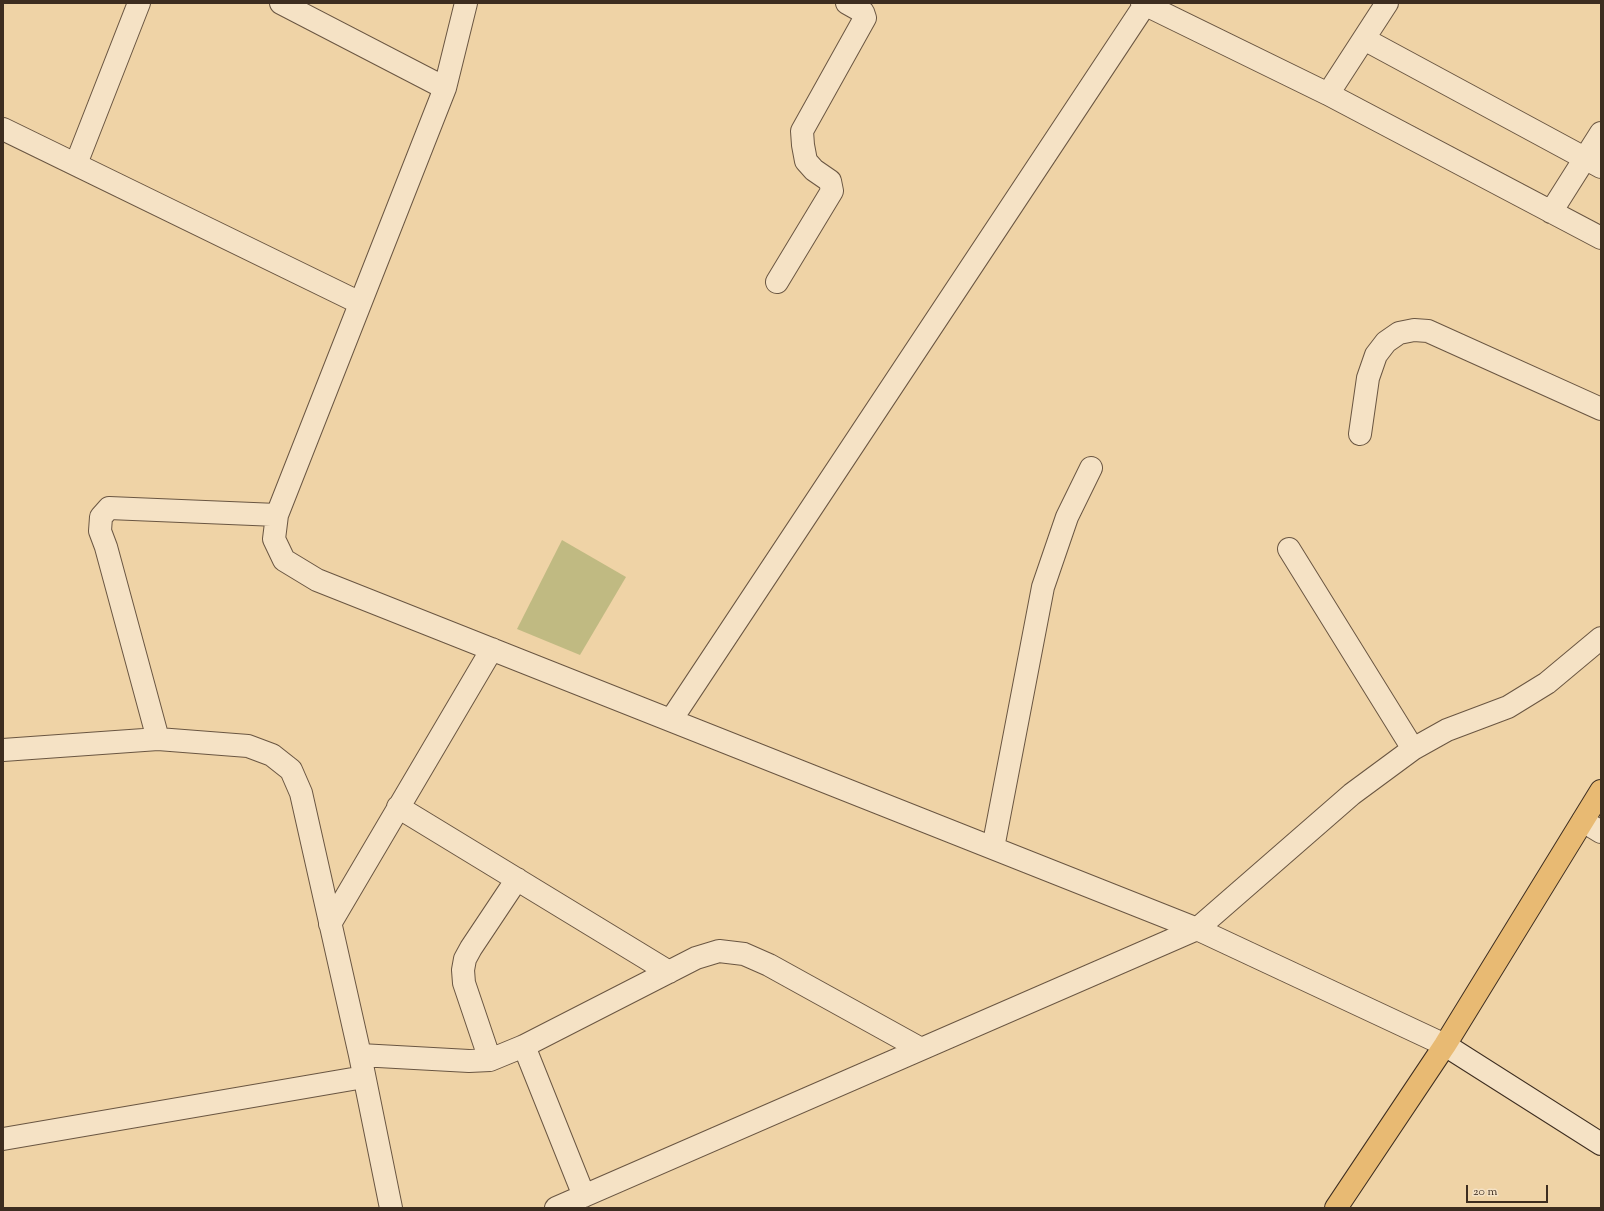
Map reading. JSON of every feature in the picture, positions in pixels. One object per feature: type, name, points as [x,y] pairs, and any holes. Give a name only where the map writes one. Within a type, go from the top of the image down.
[{"type":"main road","points":[[1336,1208],[1592,826],[1601,791]]},
{"type":"street","points":[[76,164],[139,3]]},
{"type":"street","points":[[280,3],[445,88]]},
{"type":"street","points":[[466,3],[445,88],[277,515],[274,539],[284,560],[317,580],[1197,929],[1445,1044],[1601,1144]]},
{"type":"street","points":[[776,282],[832,191],[830,181],[814,170],[806,161],[802,131],[865,18],[863,12],[847,3]]},
{"type":"street","points":[[1328,94],[1387,3]]},
{"type":"street","points":[[672,720],[1144,4],[1328,94],[1601,238]]},
{"type":"street","points":[[1364,39],[1593,162]]},
{"type":"street","points":[[3,129],[360,303]]},
{"type":"street","points":[[1551,212],[1593,162],[1601,134]]},
{"type":"street","points":[[1360,434],[1368,378],[1376,354],[1386,342],[1399,333],[1414,330],[1428,331],[1601,410]]},
{"type":"street","points":[[993,848],[1043,586],[1067,517],[1091,468]]},
{"type":"street","points":[[158,739],[106,547],[100,531],[101,516],[109,508],[277,515]]},
{"type":"street","points":[[1289,549],[1413,749]]},
{"type":"street","points":[[556,1208],[1197,929],[1352,794],[1413,749],[1447,730],[1508,707],[1547,684],[1601,638]]},
{"type":"street","points":[[330,924],[492,649]]},
{"type":"street","points":[[3,750],[158,739],[248,746],[272,755],[291,770],[301,793],[360,1055],[391,1208]]},
{"type":"street","points":[[398,807],[669,972]]},
{"type":"street","points":[[490,1060],[464,983],[463,970],[465,959],[471,948],[517,879]]},
{"type":"street","points":[[360,1055],[469,1061],[490,1060],[524,1046],[696,958],[719,951],[744,954],[769,965],[921,1049]]},
{"type":"street","points":[[524,1046],[584,1196]]},
{"type":"street","points":[[3,1139],[364,1077]]},
{"type":"shaded area","points":[[562,540],[626,577],[580,655],[517,629]]}]
